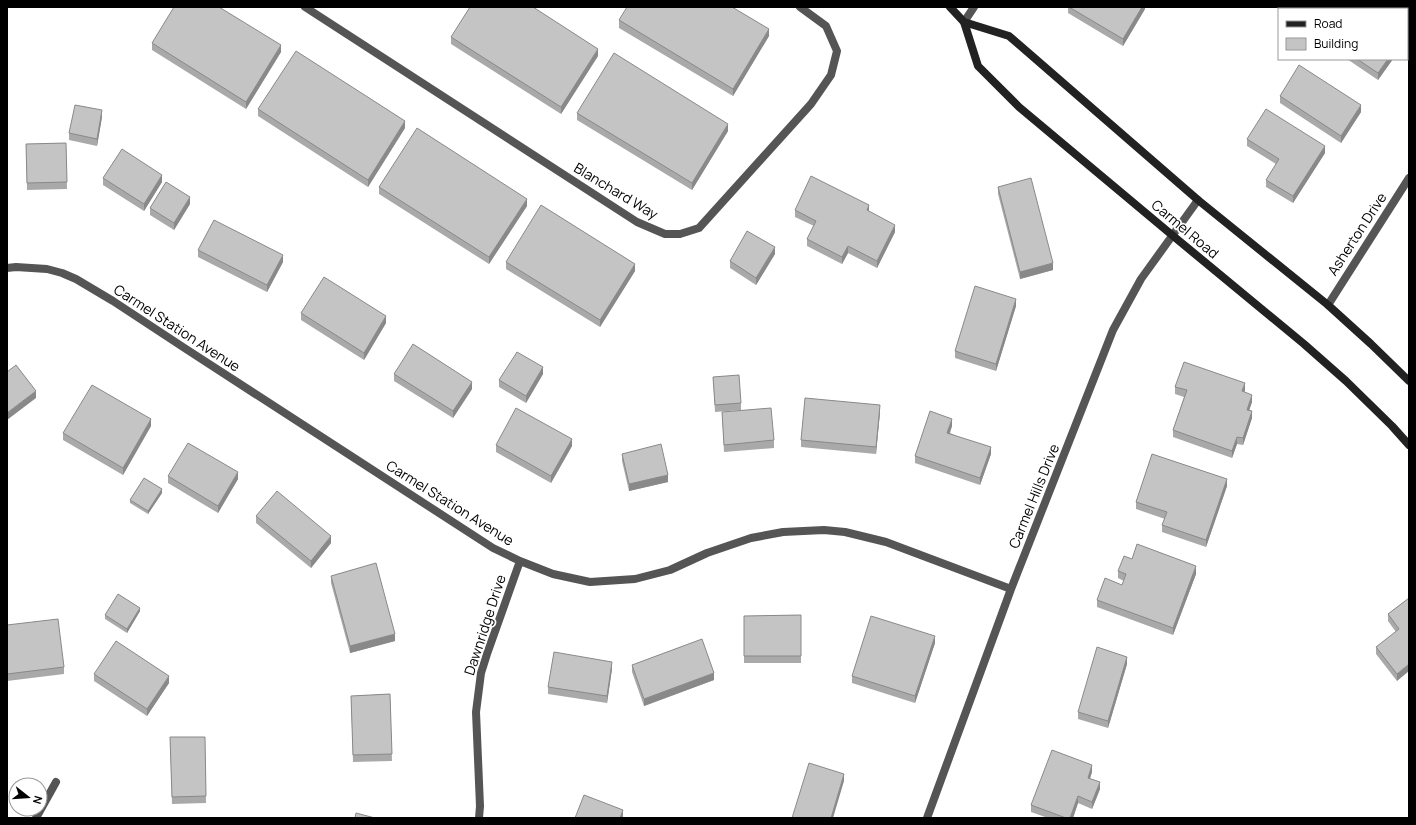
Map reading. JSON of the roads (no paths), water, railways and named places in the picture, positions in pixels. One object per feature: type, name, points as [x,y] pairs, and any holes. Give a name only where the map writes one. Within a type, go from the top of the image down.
[{"type":"main road","name":"Carmel Road","points":[[950,7],[964,22],[978,66],[1019,106],[1304,344],[1346,381],[1392,426],[1409,445]]},
{"type":"main road","name":"Carmel Road","points":[[964,22],[1009,36],[1198,200],[1328,305],[1409,381]]},
{"type":"street","name":"Blanchard Way","points":[[305,7],[637,222],[665,234],[680,234],[699,228],[811,104],[831,75],[837,51],[826,26],[800,7]]},
{"type":"street","points":[[964,22],[974,7]]},
{"type":"street","name":"Asherton Drive","points":[[1328,305],[1409,178]]},
{"type":"street","name":"Carmel Hills Drive","points":[[927,818],[1011,589],[1113,330],[1141,279],[1198,200]]},
{"type":"street","name":"Carmel Station Avenue","points":[[7,268],[16,267],[47,269],[76,279],[113,301],[192,354],[493,548],[553,574],[590,582],[635,579],[670,570],[707,553],[750,538],[783,532],[824,530],[845,532],[886,542],[1011,589]]},
{"type":"street","name":"Dawnridge Drive","points":[[479,818],[480,806],[476,712],[481,673],[486,654],[520,561]]},
{"type":"street","points":[[36,818],[56,782]]}]
